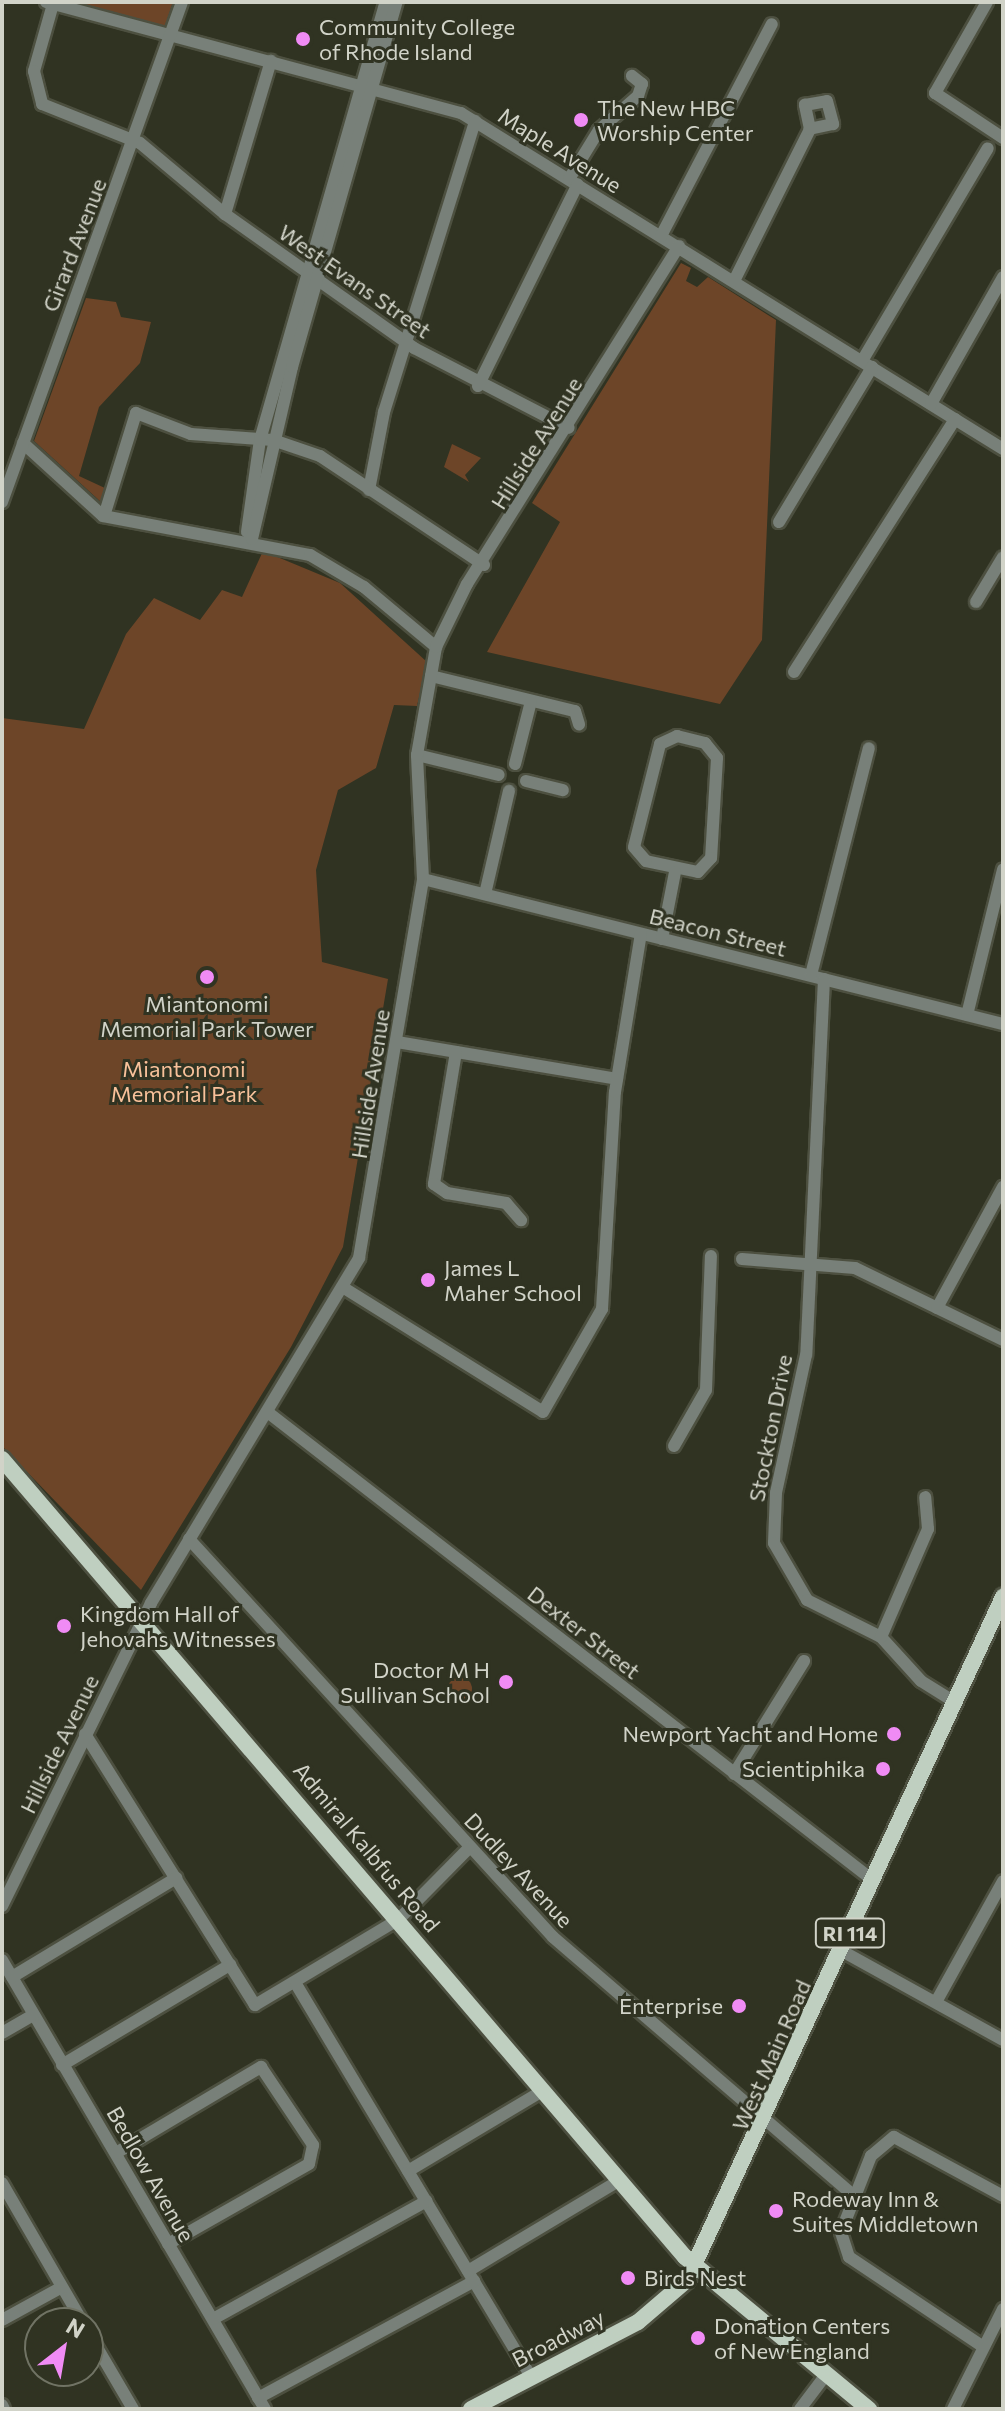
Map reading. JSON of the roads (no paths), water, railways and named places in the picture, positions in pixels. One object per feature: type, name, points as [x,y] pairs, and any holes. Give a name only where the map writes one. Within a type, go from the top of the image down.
[{"type":"main road","name":"Admiral Kalbfus Road","points":[[2,1459],[143,1618],[695,2267],[869,2409]]},
{"type":"main road","name":"West Main Road","points":[[695,2267],[767,2119],[1003,1597]]},
{"type":"main road","name":"Broadway","points":[[471,2409],[658,2309],[695,2267]]},
{"type":"street","name":"Girard Avenue","points":[[2,502],[173,36],[182,2]]},
{"type":"street","points":[[249,539],[266,440],[366,87],[386,2]]},
{"type":"street","points":[[366,87],[397,2]]},
{"type":"street","points":[[987,2],[935,93],[1003,138]]},
{"type":"street","name":"Maple Avenue","points":[[49,3],[366,87],[475,121],[1003,449]]},
{"type":"street","name":"West Evans Street","points":[[49,3],[34,71],[37,97],[48,109],[135,140],[225,214],[405,342],[478,386],[569,428]]},
{"type":"street","points":[[661,236],[772,24]]},
{"type":"street","points":[[225,214],[271,61]]},
{"type":"street","points":[[478,386],[599,130],[638,96],[642,84],[632,76]]},
{"type":"street","points":[[369,490],[405,342],[475,121]]},
{"type":"street","points":[[734,281],[810,129]]},
{"type":"street","points":[[779,522],[988,148]]},
{"type":"street","name":"Hillside Avenue","points":[[2,1906],[143,1618],[344,1288],[369,1215],[423,879],[417,755],[436,647],[679,246]]},
{"type":"street","points":[[931,404],[1003,277]]},
{"type":"street","points":[[104,516],[136,413],[191,434],[266,440],[320,456],[484,565]]},
{"type":"street","points":[[794,672],[955,419]]},
{"type":"street","points":[[23,443],[104,516],[138,528],[249,539],[328,563],[436,647]]},
{"type":"street","points":[[976,602],[1003,557]]},
{"type":"street","points":[[431,676],[575,711],[579,724]]},
{"type":"street","points":[[499,775],[515,764],[531,701]]},
{"type":"street","points":[[677,736],[705,743],[717,758],[710,864],[675,872],[634,847],[660,744],[677,736]]},
{"type":"street","name":"Stockton Drive","points":[[869,748],[817,977],[806,1355],[776,1493],[774,1543],[807,1600],[881,1637],[921,1681],[955,1702]]},
{"type":"street","points":[[417,755],[499,775],[509,791],[485,894]]},
{"type":"street","points":[[515,764],[526,781],[563,790]]},
{"type":"street","points":[[509,791],[526,781]]},
{"type":"street","points":[[967,1015],[1003,869]]},
{"type":"street","points":[[662,939],[675,872]]},
{"type":"street","name":"Beacon Street","points":[[423,879],[1003,1024]]},
{"type":"street","points":[[344,1288],[543,1412],[602,1309],[617,1079],[641,934]]},
{"type":"street","points":[[397,1042],[617,1079]]},
{"type":"street","points":[[456,1052],[434,1184],[447,1193],[506,1203],[521,1220]]},
{"type":"street","points":[[937,1308],[1003,1187]]},
{"type":"street","points":[[742,1259],[811,1263],[869,1272],[1003,1340]]},
{"type":"street","points":[[674,1446],[706,1390],[711,1262]]},
{"type":"street","name":"Dexter Street","points":[[270,1414],[874,1881]]},
{"type":"street","points":[[881,1637],[928,1529],[925,1497]]},
{"type":"street","name":"Dudley Avenue","points":[[189,1539],[553,1937],[853,2195]]},
{"type":"street","points":[[734,1774],[804,1661]]},
{"type":"street","points":[[85,1734],[255,2005],[296,1984],[399,1919],[470,1847]]},
{"type":"street","points":[[12,1977],[176,1878]]},
{"type":"street","points":[[936,2002],[1003,1881]]},
{"type":"street","points":[[842,1951],[1003,2040]]},
{"type":"street","name":"Bedlow Avenue","points":[[2,1960],[262,2403]]},
{"type":"street","points":[[62,2065],[230,1965]]},
{"type":"street","points":[[296,1984],[531,2377]]},
{"type":"street","points":[[2,2033],[33,2015]]},
{"type":"street","points":[[116,2153],[261,2067],[316,2151],[309,2164],[168,2244]]},
{"type":"street","points":[[408,2171],[544,2090]]},
{"type":"street","points":[[982,2346],[845,2253],[841,2232],[853,2195],[876,2150],[902,2137],[1003,2196]]},
{"type":"street","points":[[262,2403],[471,2276],[620,2180]]},
{"type":"street","points":[[2,2183],[74,2307]]},
{"type":"street","points":[[213,2319],[427,2201]]},
{"type":"street","points":[[2,2320],[62,2287]]},
{"type":"street","points":[[953,2409],[1003,2309]]},
{"type":"street","points":[[104,2359],[133,2409]]},
{"type":"street","points":[[800,2409],[825,2376]]},
{"type":"place","name":"Community College of Rhode Island","points":[[303,39]]},
{"type":"place","name":"The New HBC Worship Center","points":[[581,120]]},
{"type":"place","name":"Miantonomi Memorial Park Tower","points":[[207,977]]},
{"type":"place","name":"James L Maher School","points":[[428,1280]]},
{"type":"place","name":"Kingdom Hall of Jehovahs Witnesses","points":[[64,1626]]},
{"type":"place","name":"Doctor M H Sullivan School","points":[[506,1682]]},
{"type":"place","name":"Newport Yacht and Home","points":[[894,1734]]},
{"type":"place","name":"Scientiphika","points":[[883,1769]]},
{"type":"place","name":"Enterprise","points":[[739,2006]]},
{"type":"place","name":"Rodeway Inn & Suites Middletown","points":[[776,2211]]},
{"type":"place","name":"Birds Nest","points":[[628,2278]]},
{"type":"place","name":"Donation Centers of New England","points":[[698,2338]]},
{"type":"park label","name":"Miantonomi Memorial Park","points":[[184,1080]]}]
